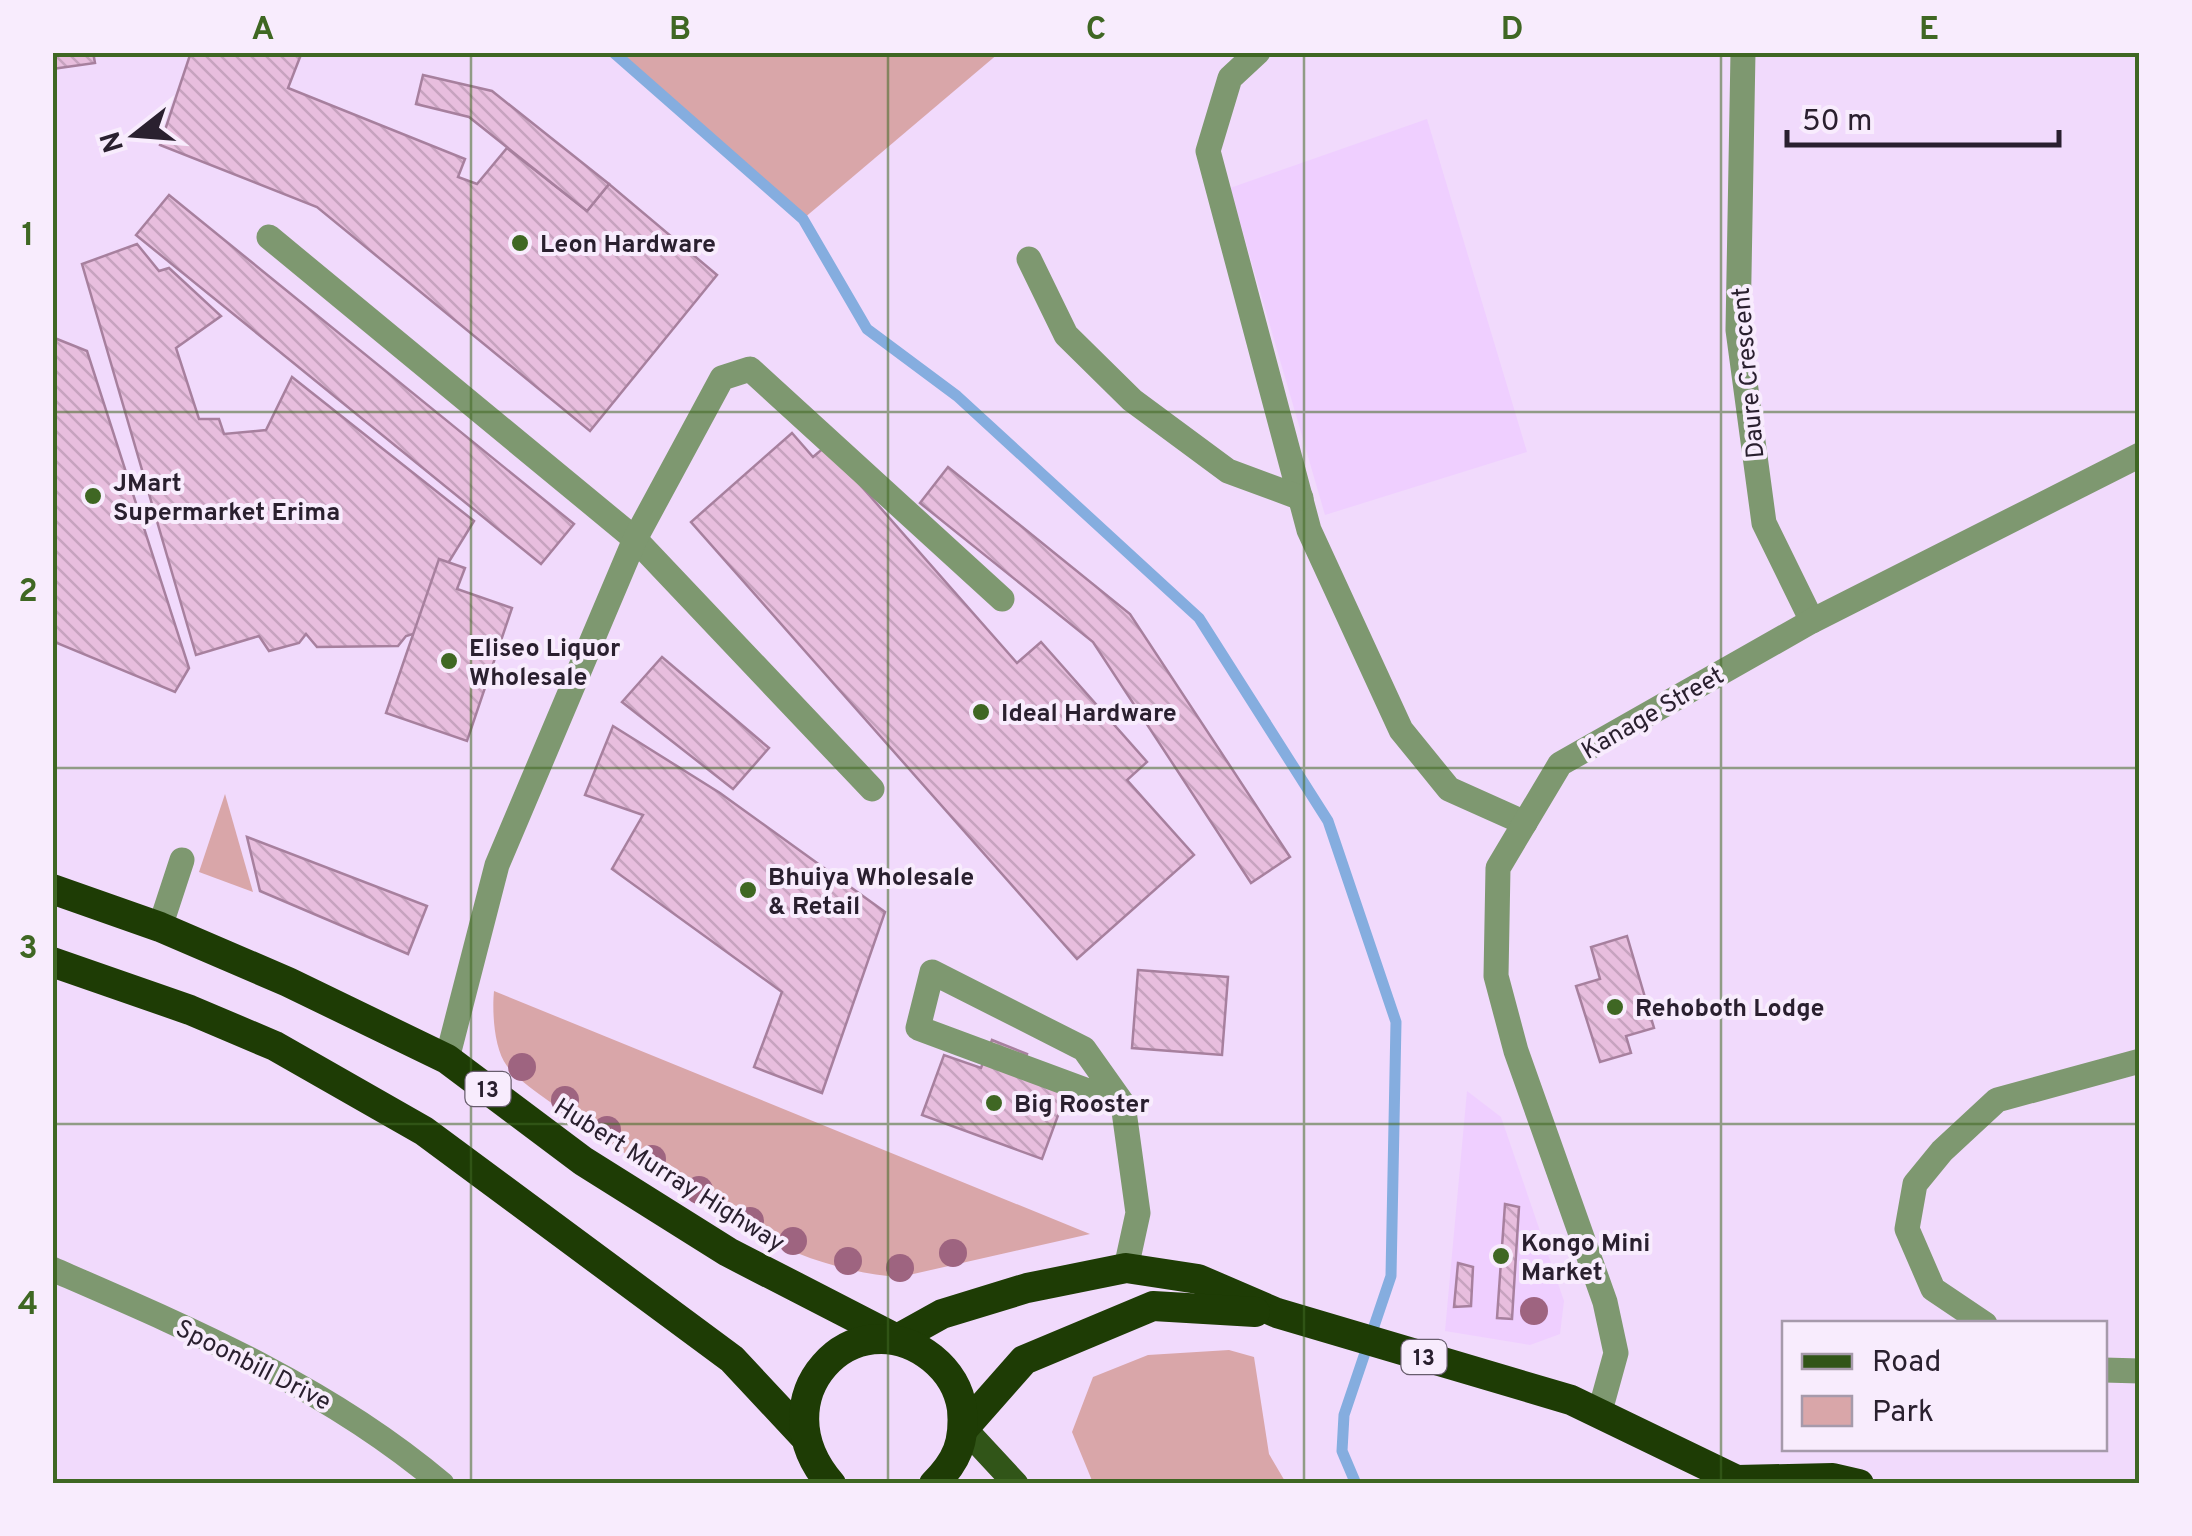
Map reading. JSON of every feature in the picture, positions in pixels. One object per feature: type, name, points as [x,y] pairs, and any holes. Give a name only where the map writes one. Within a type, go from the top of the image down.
[{"type":"highway","name":"Hubert Murray Highway","points":[[52,889],[160,927],[447,1058],[583,1160],[728,1252],[920,1348],[945,1368],[960,1396],[964,1428]]},
{"type":"highway","points":[[52,962],[190,1010],[274,1046],[424,1132],[732,1359],[803,1435]]},
{"type":"highway","name":"13","points":[[897,1339],[942,1314],[1027,1288],[1126,1268],[1198,1279],[1278,1314],[1570,1400],[1600,1411],[1741,1482],[1832,1478],[1859,1484]]},
{"type":"highway","name":"13","points":[[964,1428],[1024,1360],[1153,1306],[1278,1314]]},
{"type":"highway","points":[[832,1484],[813,1462],[803,1435],[802,1410],[810,1386],[824,1365],[844,1350],[897,1339]]},
{"type":"highway","points":[[934,1484],[960,1448],[964,1428]]},
{"type":"main road","points":[[964,1428],[1016,1484]]},
{"type":"street","points":[[1258,52],[1230,78],[1208,151],[1310,530],[1401,730],[1449,789],[1525,823]]},
{"type":"street","name":"Daure Crescent","points":[[1743,52],[1738,330],[1764,523],[1812,621]]},
{"type":"street","points":[[269,237],[635,539],[872,789]]},
{"type":"street","points":[[1029,259],[1066,335],[1132,400],[1228,470],[1301,498]]},
{"type":"street","points":[[447,1058],[496,865],[635,539],[722,378],[750,369],[1002,599]]},
{"type":"street","name":"Kanage Street","points":[[1600,1411],[1616,1353],[1605,1302],[1516,1050],[1496,976],[1498,868],[1560,764],[1812,621],[2140,455]]},
{"type":"street","points":[[160,927],[182,860]]},
{"type":"street","points":[[1122,1104],[918,1028],[932,972],[1084,1049],[1122,1104],[1138,1213],[1126,1268]]},
{"type":"street","points":[[1981,1321],[1933,1289],[1907,1230],[1915,1184],[1942,1151],[1997,1100],[2140,1062]]},
{"type":"street","name":"Spoonbill Drive","points":[[52,1269],[297,1380],[388,1438],[442,1484]]},
{"type":"street","points":[[2107,1370],[2140,1371]]},
{"type":"shaded area","points":[[1427,119],[1527,452],[1325,515],[1230,188]]},
{"type":"shaded area","name":"Kongo Mini Market","points":[[1467,1091],[1501,1117],[1564,1301],[1560,1334],[1530,1345],[1445,1331]]},
{"type":"green space","points":[[613,53],[999,53],[803,219]]},
{"type":"green space","points":[[225,794],[253,892],[199,872]]},
{"type":"green space","points":[[494,991],[1090,1234],[900,1277],[856,1271],[773,1243],[696,1201],[544,1098],[514,1073],[503,1059],[497,1040]]},
{"type":"green space","points":[[1229,1350],[1254,1357],[1269,1454],[1286,1483],[1093,1483],[1072,1432],[1093,1377],[1148,1355]]},
{"type":"building","points":[[52,52],[93,52],[95,63],[52,69]]},
{"type":"building","name":"Leon Hardware","points":[[191,52],[302,52],[288,88],[465,159],[458,177],[477,184],[507,148],[587,211],[609,184],[717,275],[590,431],[317,207],[160,145]]},
{"type":"building","points":[[423,75],[492,91],[609,184],[587,211],[469,117],[416,104]]},
{"type":"building","points":[[169,195],[574,524],[541,564],[136,235]]},
{"type":"building","points":[[137,244],[159,271],[169,268],[221,316],[176,348],[199,419],[219,419],[224,434],[266,430],[292,377],[474,521],[442,573],[423,631],[406,636],[398,646],[317,647],[306,634],[299,643],[269,651],[259,636],[196,655],[82,264]]},
{"type":"building","name":"JMart Supermarket Erima","points":[[52,337],[87,351],[189,668],[175,692],[52,641]]},
{"type":"building","name":"Ideal Hardware","points":[[792,433],[813,457],[826,446],[1017,663],[1041,642],[1147,762],[1127,780],[1194,855],[1077,959],[691,522]]},
{"type":"building","points":[[948,467],[1130,614],[1290,857],[1251,883],[1093,642],[920,503]]},
{"type":"building","name":"Eliseo Liquor Wholesale","points":[[439,559],[465,568],[457,589],[512,608],[467,741],[386,713]]},
{"type":"building","points":[[662,657],[769,748],[733,789],[622,702]]},
{"type":"building","name":"Bhuiya Wholesale & Retail","points":[[613,726],[720,793],[885,912],[822,1093],[754,1067],[782,992],[612,869],[643,815],[585,795]]},
{"type":"building","points":[[247,837],[427,906],[408,954],[260,891]]},
{"type":"building","name":"Rehoboth Lodge","points":[[1627,936],[1654,1028],[1626,1036],[1631,1053],[1600,1062],[1576,986],[1600,979],[1591,947]]},
{"type":"building","points":[[1138,970],[1228,977],[1222,1055],[1132,1048]]},
{"type":"building","name":"Big Rooster","points":[[992,1040],[1027,1054],[1020,1073],[1067,1091],[1042,1159],[922,1115],[944,1055],[981,1068]]},
{"type":"building","points":[[1505,1204],[1519,1207],[1512,1319],[1497,1318]]},
{"type":"building","points":[[1458,1263],[1473,1267],[1471,1306],[1454,1307]]},
{"type":"waterway","points":[[613,52],[803,219],[867,329],[957,396],[1199,618],[1328,821],[1396,1022],[1391,1276],[1344,1415],[1342,1451],[1356,1484]]},
{"type":"place","name":"Leon Hardware","points":[[520,243]]},
{"type":"place","name":"JMart Supermarket Erima","points":[[93,496]]},
{"type":"place","name":"Eliseo Liquor Wholesale","points":[[449,661]]},
{"type":"place","name":"Ideal Hardware","points":[[981,712]]},
{"type":"place","name":"Bhuiya Wholesale & Retail","points":[[748,890]]},
{"type":"place","name":"Rehoboth Lodge","points":[[1615,1007]]},
{"type":"place","name":"Big Rooster","points":[[994,1103]]},
{"type":"place","name":"Kongo Mini Market","points":[[1501,1256]]}]
